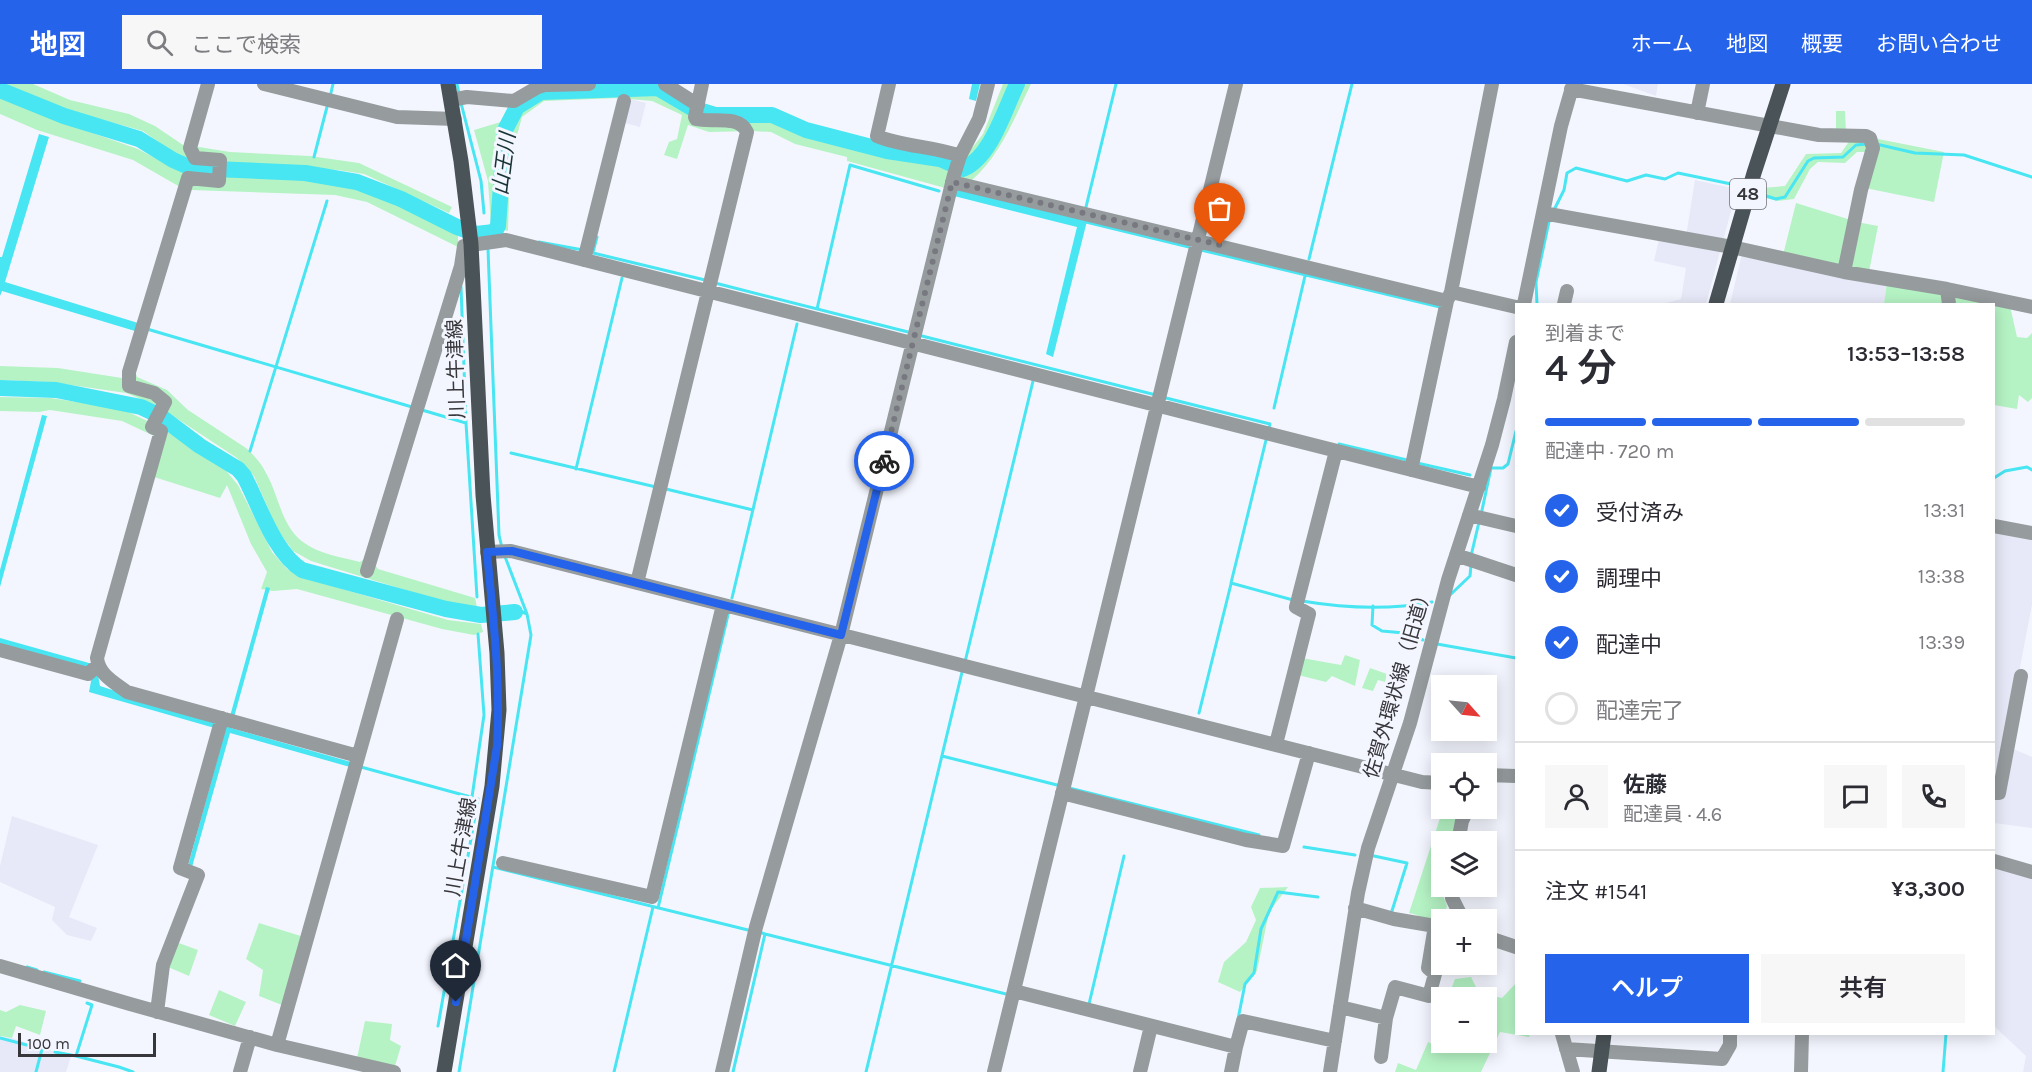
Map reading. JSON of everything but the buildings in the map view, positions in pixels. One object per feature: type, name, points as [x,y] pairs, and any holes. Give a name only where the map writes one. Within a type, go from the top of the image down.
[{"type":"main road","points":[[448,84],[454,119]]},
{"type":"main road","name":"48","points":[[1716,303],[1783,84]]},
{"type":"main road","name":"川上牛津線","points":[[444,1072],[492,786],[499,701],[491,600],[499,551],[483,495],[471,244],[454,119]]},
{"type":"main road","points":[[1599,1072],[1604,1035]]},
{"type":"street","points":[[93,670],[161,431],[152,427],[165,402],[154,393],[129,386],[129,372],[188,178],[219,182],[220,160],[195,158],[190,148],[208,84]]},
{"type":"street","points":[[264,84],[397,117],[454,119]]},
{"type":"street","points":[[451,100],[466,90],[514,101],[538,87],[589,84]]},
{"type":"street","points":[[637,583],[747,132],[735,121],[700,120],[696,111],[665,84]]},
{"type":"street","points":[[696,111],[702,84]]},
{"type":"street","points":[[888,84],[877,136],[886,140],[945,150],[960,156]]},
{"type":"street","points":[[723,1072],[754,931],[841,635],[953,178],[960,156],[979,119],[988,84]]},
{"type":"street","points":[[994,1072],[1236,84]]},
{"type":"street","points":[[1411,470],[1492,84]]},
{"type":"street","points":[[1697,113],[1703,84]]},
{"type":"street","points":[[1524,303],[1561,126],[1572,87],[1819,135],[1866,136],[1872,143],[1844,272]]},
{"type":"street","points":[[585,253],[624,101]]},
{"type":"street","points":[[953,178],[1197,240],[1449,296],[1515,307]]},
{"type":"street","points":[[1543,213],[1732,247],[1844,272],[2032,306]]},
{"type":"street","points":[[367,571],[461,266],[464,246],[506,240],[585,253],[708,291],[1479,487]]},
{"type":"street","points":[[1947,289],[1948,303]]},
{"type":"street","name":"佐賀外環状線（旧道）","points":[[1330,1072],[1355,908],[1368,848],[1410,723],[1429,646],[1466,557],[1476,516],[1479,487],[1515,360]]},
{"type":"street","points":[[1276,744],[1308,614],[1298,600],[1336,452]]},
{"type":"street","points":[[1476,516],[1515,526]]},
{"type":"street","points":[[1995,526],[2032,533]]},
{"type":"street","points":[[499,551],[637,583],[1431,782]]},
{"type":"street","points":[[1466,557],[1515,575]]},
{"type":"street","points":[[503,863],[652,897],[723,605]]},
{"type":"street","points":[[277,1045],[397,618]]},
{"type":"street","points":[[0,650],[101,672],[127,692],[225,723],[358,756]]},
{"type":"street","points":[[1995,793],[1999,793],[2021,676]]},
{"type":"street","points":[[157,1012],[163,965],[198,875],[180,868],[225,723]]},
{"type":"street","points":[[1062,793],[1246,840],[1283,846],[1309,753]]},
{"type":"street","points":[[1497,775],[1515,776]]},
{"type":"street","points":[[1995,861],[2032,872]]},
{"type":"street","points":[[1355,908],[1394,919],[1431,925]]},
{"type":"street","points":[[1497,941],[1515,947]]},
{"type":"street","points":[[1431,955],[1428,968],[1431,971]]},
{"type":"street","points":[[0,966],[277,1045],[394,1072]]},
{"type":"street","points":[[1382,1057],[1386,1018],[1395,987],[1429,996],[1435,975]]},
{"type":"street","points":[[1014,990],[1236,1047]]},
{"type":"street","points":[[1340,1007],[1386,1018]]},
{"type":"street","points":[[1231,1072],[1243,1021],[1335,1041]]},
{"type":"street","points":[[1140,1072],[1150,1026]]},
{"type":"street","points":[[1562,1035],[1573,1072]]},
{"type":"street","points":[[1566,1049],[1722,1059],[1730,1045],[1730,1035]]},
{"type":"street","points":[[1801,1072],[1802,1035]]},
{"type":"street","points":[[240,1072],[250,1037]]},
{"type":"street","points":[[1695,1072],[1696,1057]]},
{"type":"shaded area","points":[[1623,84],[1658,84],[1656,96]]},
{"type":"shaded area","points":[[627,98],[646,103],[640,127],[621,122]]},
{"type":"shaded area","points":[[1695,180],[1737,189],[1706,303],[1666,303],[1681,299],[1686,268],[1654,261],[1659,239],[1686,236]]},
{"type":"shaded area","points":[[1742,254],[1887,282],[1884,303],[1730,303]]},
{"type":"shaded area","points":[[1995,531],[2032,537],[2032,605],[2000,771],[1995,771]]},
{"type":"shaded area","points":[[2011,748],[2032,757],[2032,828],[1995,823],[1995,793]]},
{"type":"shaded area","points":[[12,816],[98,845],[69,917],[97,928],[91,941],[67,935],[52,920],[55,907],[0,882],[0,866]]},
{"type":"shaded area","points":[[1995,866],[2032,876],[2032,1072],[2023,1072],[2026,1056],[1995,1027]]},
{"type":"shaded area","points":[[0,1037],[12,1038],[71,1057],[66,1072],[0,1072]]},
{"type":"green space","points":[[0,84],[33,84],[70,100],[129,114],[155,126],[186,147],[230,152],[310,156],[359,163],[452,207],[449,213],[364,174],[338,170],[191,161],[178,156],[143,131],[67,110]]},
{"type":"green space","points":[[1003,84],[1012,84],[994,130],[981,150],[973,158],[963,163],[968,149],[972,148],[983,134]]},
{"type":"green space","points":[[1021,84],[1031,84],[998,149],[971,181],[960,179],[961,174],[978,167],[997,140]]},
{"type":"green space","points":[[657,90],[702,117],[773,119],[805,133],[889,155],[939,163],[951,169],[945,188],[847,161],[847,157],[795,144],[771,132],[709,132],[688,125],[677,159],[664,155],[669,142],[677,139],[682,115],[652,101],[619,98],[544,101],[522,117],[510,161],[508,231],[501,229],[508,143],[518,112],[542,95]]},
{"type":"green space","points":[[0,97],[138,149],[191,174],[295,179],[346,185],[367,191],[458,234],[458,247],[367,202],[335,195],[191,190],[180,187],[133,160],[37,130],[0,114]]},
{"type":"green space","points":[[1836,111],[1845,111],[1846,132],[1836,132]]},
{"type":"green space","points":[[504,121],[496,159],[495,222],[491,226],[488,181],[474,130]]},
{"type":"green space","points":[[1867,139],[1869,152],[1857,152],[1845,163],[1818,162],[1810,169],[1794,199],[1777,201],[1759,196],[1762,188],[1785,186],[1806,154],[1841,153],[1850,140]]},
{"type":"green space","points":[[1878,139],[1944,152],[1934,202],[1865,188]]},
{"type":"green space","points":[[1796,203],[1851,220],[1842,267],[1783,255]]},
{"type":"green space","points":[[1857,222],[1878,226],[1869,272],[1846,268]]},
{"type":"green space","points":[[1887,282],[1995,303],[1884,303]]},
{"type":"green space","points":[[1995,303],[2010,306],[2017,337],[2027,338],[2032,333],[2032,398],[2028,402],[2019,395],[2017,409],[1995,405]]},
{"type":"green space","points":[[0,366],[58,368],[122,378],[126,367],[135,370],[137,377],[167,390],[188,410],[252,453],[262,466],[290,528],[303,542],[323,552],[360,562],[367,557],[378,569],[475,598],[477,607],[457,606],[311,561],[293,551],[277,529],[254,476],[237,458],[158,406],[126,393],[50,382],[0,380]]},
{"type":"green space","points":[[0,397],[51,398],[122,409],[158,426],[223,467],[238,485],[272,552],[287,569],[305,578],[448,620],[481,624],[483,632],[474,635],[442,629],[297,589],[273,591],[261,589],[267,572],[251,544],[227,485],[220,498],[151,476],[154,436],[122,421],[50,410],[0,411]]},
{"type":"green space","points":[[1345,655],[1360,660],[1355,686],[1332,676],[1326,682],[1298,675],[1302,658],[1341,665]]},
{"type":"green space","points":[[1370,668],[1387,674],[1385,682],[1378,680],[1373,691],[1362,688]]},
{"type":"green space","points":[[1440,819],[1460,819],[1458,831],[1436,831]]},
{"type":"green space","points":[[1431,846],[1431,897],[1443,897],[1447,906],[1446,909],[1431,909],[1431,923],[1420,921],[1417,915],[1409,913]]},
{"type":"green space","points":[[1288,887],[1269,912],[1257,971],[1240,992],[1218,982],[1224,962],[1246,942],[1256,920],[1251,907],[1260,888]]},
{"type":"green space","points":[[259,923],[304,937],[282,1005],[259,996],[263,970],[246,959]]},
{"type":"green space","points":[[176,942],[198,950],[189,976],[168,967]]},
{"type":"green space","points":[[1471,977],[1476,987],[1452,987],[1455,979]]},
{"type":"green space","points":[[1515,984],[1515,1035],[1500,1032],[1497,1038],[1497,997],[1502,998]]},
{"type":"green space","points":[[219,990],[246,1002],[235,1026],[209,1015]]},
{"type":"green space","points":[[20,1005],[46,1011],[40,1035],[16,1026],[12,1038],[0,1036],[0,1010],[6,1012]]},
{"type":"green space","points":[[365,1021],[392,1024],[390,1040],[401,1046],[395,1066],[357,1058]]},
{"type":"green space","points":[[1428,1042],[1431,1044],[1431,1053],[1490,1053],[1481,1072],[1395,1072],[1398,1063],[1416,1070]]},
{"type":"water","points":[[972,84],[980,84],[976,101],[969,99]]},
{"type":"water","points":[[39,134],[49,137],[5,282],[138,323],[135,331],[2,291],[0,296],[0,257],[2,257]]},
{"type":"water","points":[[956,189],[1087,221],[1053,357],[1046,354],[1077,227],[954,196]]},
{"type":"water","points":[[42,415],[47,416],[0,587],[0,570]]},
{"type":"water","points":[[266,587],[270,588],[231,728],[351,762],[350,767],[230,733],[192,867],[188,866],[225,731],[89,692],[92,676],[0,645],[0,638],[89,663],[98,675],[100,686],[227,727]]},
{"type":"waterway","points":[[330,97],[333,84]]},
{"type":"waterway","points":[[457,84],[459,94]]},
{"type":"waterway","name":"山王川","points":[[0,90],[64,116],[139,139],[191,168],[305,173],[357,182],[401,199],[476,234],[494,232],[498,226],[505,130],[517,107],[541,92],[658,88],[692,108],[715,115],[772,115],[806,130],[887,151],[940,159],[963,169],[973,163],[989,144],[1017,84]]},
{"type":"waterway","points":[[1086,207],[1116,84]]},
{"type":"waterway","points":[[1309,259],[1352,84]]},
{"type":"waterway","points":[[314,157],[328,103]]},
{"type":"waterway","points":[[461,103],[481,181],[484,213]]},
{"type":"waterway","points":[[1763,195],[1776,199],[1785,197],[1808,161],[1814,158],[1843,157],[1856,145],[1867,144]]},
{"type":"waterway","points":[[1876,144],[1915,153],[1964,155],[2032,177]]},
{"type":"waterway","points":[[817,309],[850,165],[939,191]]},
{"type":"waterway","points":[[1553,212],[1564,190],[1567,173],[1576,168],[1627,181],[1646,175],[1665,179],[1678,173],[1736,185]]},
{"type":"waterway","points":[[250,451],[327,201]]},
{"type":"waterway","points":[[1537,303],[1536,282],[1550,217]]},
{"type":"waterway","points":[[1086,222],[1189,247]]},
{"type":"waterway","points":[[494,232],[503,234]]},
{"type":"waterway","points":[[593,252],[597,237]]},
{"type":"waterway","points":[[539,242],[583,250]]},
{"type":"waterway","points":[[488,249],[499,535],[502,548]]},
{"type":"waterway","points":[[1201,250],[1440,307]]},
{"type":"waterway","points":[[589,252],[705,280]]},
{"type":"waterway","points":[[1274,408],[1305,276]]},
{"type":"waterway","points":[[576,469],[622,278]]},
{"type":"waterway","points":[[715,283],[912,333]]},
{"type":"waterway","points":[[461,287],[466,423],[477,597]]},
{"type":"waterway","points":[[732,598],[797,324]]},
{"type":"waterway","points":[[147,329],[412,407]]},
{"type":"waterway","points":[[918,335],[1156,395]]},
{"type":"waterway","points":[[965,662],[1034,377]]},
{"type":"waterway","points":[[0,388],[56,390],[141,407],[160,416],[200,446],[238,469],[244,476],[275,540],[283,552],[302,570],[446,609],[481,615],[515,612]]},
{"type":"waterway","points":[[1162,397],[1270,424],[1268,430]]},
{"type":"waterway","points":[[422,410],[466,423]]},
{"type":"waterway","points":[[1481,515],[1491,468],[1503,468],[1508,464],[1515,435]]},
{"type":"waterway","points":[[1267,436],[1231,583],[1293,600]]},
{"type":"waterway","points":[[1339,444],[1407,460]]},
{"type":"waterway","points":[[511,453],[656,487]]},
{"type":"waterway","points":[[1417,463],[1470,475]]},
{"type":"waterway","points":[[1995,477],[2005,471],[2027,467],[2032,470]]},
{"type":"waterway","points":[[666,489],[753,510]]},
{"type":"waterway","points":[[1471,556],[1479,522]]},
{"type":"waterway","points":[[504,554],[527,614]]},
{"type":"waterway","points":[[1450,595],[1470,576],[1471,565]]},
{"type":"waterway","points":[[1199,713],[1231,584]]},
{"type":"waterway","points":[[1302,601],[1367,607],[1432,602]]},
{"type":"waterway","points":[[1373,606],[1372,625],[1382,631],[1404,633],[1423,640]]},
{"type":"waterway","points":[[459,1072],[531,635],[527,614],[520,611],[515,612]]},
{"type":"waterway","points":[[658,908],[728,615]]},
{"type":"waterway","points":[[472,797],[484,715],[478,634]]},
{"type":"waterway","points":[[1437,644],[1515,658]]},
{"type":"waterway","points":[[866,1072],[963,668]]},
{"type":"waterway","points":[[942,756],[1057,785]]},
{"type":"waterway","points":[[361,767],[478,799],[438,1026]]},
{"type":"waterway","points":[[1069,788],[1259,835]]},
{"type":"waterway","points":[[1304,847],[1355,855]]},
{"type":"waterway","points":[[1089,1004],[1124,856]]},
{"type":"waterway","points":[[1374,856],[1407,863],[1391,914]]},
{"type":"waterway","points":[[493,867],[752,931]]},
{"type":"waterway","points":[[1238,1019],[1245,984],[1254,973],[1261,929],[1278,892],[1318,897]]},
{"type":"waterway","points":[[614,1072],[653,907]]},
{"type":"waterway","points":[[733,1072],[765,934],[759,932]]},
{"type":"waterway","points":[[765,934],[1006,994]]},
{"type":"waterway","points":[[27,967],[37,970]]},
{"type":"waterway","points":[[44,972],[80,981]]},
{"type":"waterway","points":[[87,1003],[92,1005],[76,1056],[133,1072]]},
{"type":"waterway","points":[[1943,1072],[1946,1035]]},
{"type":"waterway","points":[[0,1038],[42,1049],[36,1072]]},
{"type":"waterway","points":[[55,1052],[76,1056]]},
{"type":"way so far","points":[[884,461],[952,182],[1220,245]]},
{"type":"route","points":[[456,1002],[497,746],[498,668],[487,552],[512,551],[841,635],[884,461]]}]
